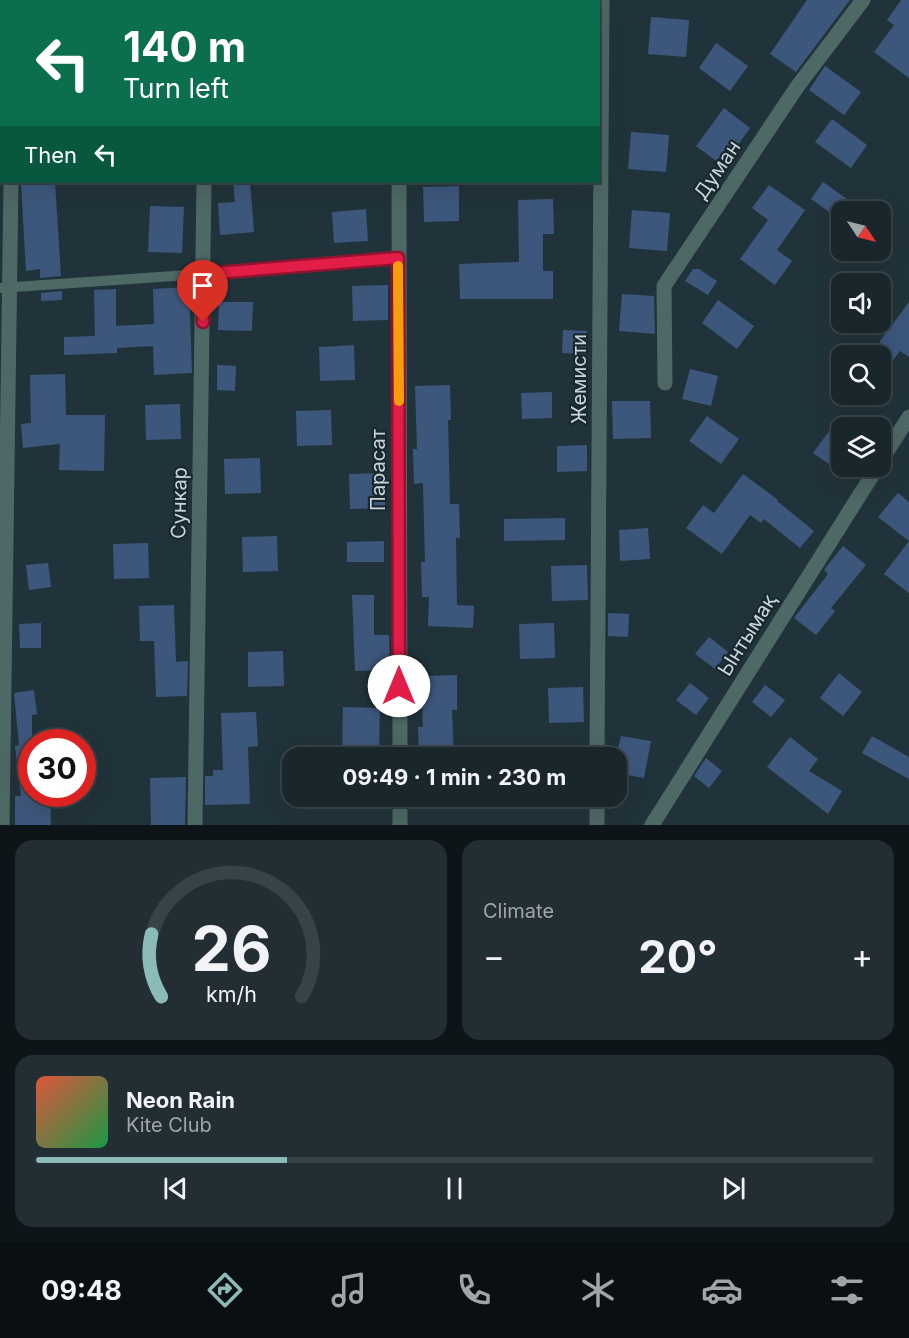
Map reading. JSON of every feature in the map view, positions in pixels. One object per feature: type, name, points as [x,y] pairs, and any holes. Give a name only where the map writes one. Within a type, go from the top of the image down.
[{"type":"street","name":"Жемисти","points":[[597,747],[602,0]]},
{"type":"street","name":"Думан","points":[[665,383],[664,286],[797,87],[863,0]]},
{"type":"street","points":[[2,825],[5,287],[11,183]]},
{"type":"street","name":"Сункар","points":[[195,825],[204,183]]},
{"type":"street","name":"Парасат","points":[[399,183],[400,747]]},
{"type":"street","points":[[891,445],[909,417]]},
{"type":"street","name":"Ынтымақ","points":[[652,825],[871,477]]},
{"type":"street","points":[[400,807],[400,825]]},
{"type":"street","points":[[597,807],[597,825]]},
{"type":"lane","points":[[5,287],[398,258]]},
{"type":"building","points":[[807,0],[850,0],[796,72],[770,54]]},
{"type":"building","points":[[901,0],[909,0],[909,78],[874,52],[894,25],[887,20]]},
{"type":"building","points":[[651,17],[689,20],[686,57],[648,54]]},
{"type":"building","points":[[716,43],[748,66],[730,91],[699,68]]},
{"type":"building","points":[[825,66],[861,92],[844,115],[809,90]]},
{"type":"building","points":[[724,108],[750,128],[723,166],[696,146]]},
{"type":"building","points":[[832,119],[867,145],[851,168],[815,142]]},
{"type":"building","points":[[631,132],[669,135],[666,172],[628,169]]},
{"type":"building","points":[[823,182],[847,199],[846,201],[831,201],[831,213],[811,199]]},
{"type":"building","points":[[55,183],[61,276],[40,278],[40,269],[26,271],[21,184]]},
{"type":"building","points":[[233,183],[250,183],[254,232],[220,235],[218,203],[235,202]]},
{"type":"building","points":[[769,185],[805,210],[777,250],[792,261],[775,285],[740,259],[768,220],[752,208]]},
{"type":"building","points":[[459,186],[459,221],[424,222],[423,187]]},
{"type":"building","points":[[553,199],[554,234],[543,234],[543,271],[553,271],[553,299],[460,299],[459,264],[519,262],[518,200]]},
{"type":"building","points":[[150,206],[184,207],[182,253],[148,252]]},
{"type":"building","points":[[366,209],[368,241],[334,243],[332,212]]},
{"type":"building","points":[[632,210],[670,213],[667,251],[629,248]]},
{"type":"building","points":[[693,269],[699,269],[717,281],[708,295],[685,281]]},
{"type":"building","points":[[388,285],[388,320],[353,321],[352,286]]},
{"type":"building","points":[[189,287],[192,373],[154,375],[153,346],[117,348],[117,353],[64,355],[64,337],[95,336],[94,290],[116,289],[116,326],[154,324],[153,289]]},
{"type":"building","points":[[62,291],[62,300],[41,301],[41,293]]},
{"type":"building","points":[[622,294],[654,296],[655,334],[619,331]]},
{"type":"building","points":[[718,300],[754,326],[737,349],[702,323]]},
{"type":"building","points":[[219,302],[253,302],[252,331],[218,330]]},
{"type":"building","points":[[909,302],[909,357],[900,351],[891,363],[891,345],[880,345],[880,341],[886,333],[891,333],[891,326]]},
{"type":"building","points":[[563,330],[587,331],[586,354],[562,353]]},
{"type":"building","points":[[354,345],[355,380],[320,381],[319,347]]},
{"type":"building","points":[[217,365],[236,366],[235,391],[217,390]]},
{"type":"building","points":[[690,369],[718,376],[711,406],[682,399]]},
{"type":"building","points":[[65,374],[66,415],[105,415],[104,471],[59,470],[60,444],[23,448],[21,424],[31,423],[30,375]]},
{"type":"building","points":[[450,385],[451,420],[448,420],[450,504],[459,504],[460,538],[456,538],[457,605],[474,606],[473,628],[428,626],[429,597],[422,597],[421,562],[425,562],[423,483],[414,484],[413,449],[417,449],[415,386]]},
{"type":"building","points":[[552,392],[552,418],[522,419],[521,393]]},
{"type":"building","points":[[612,401],[650,401],[651,438],[613,439]]},
{"type":"building","points":[[180,404],[181,439],[146,440],[145,405]]},
{"type":"building","points":[[331,410],[332,445],[297,446],[296,411]]},
{"type":"building","points":[[707,416],[739,439],[721,464],[689,441]]},
{"type":"building","points":[[830,430],[831,431],[831,465],[813,453]]},
{"type":"building","points":[[587,445],[587,471],[557,472],[557,446]]},
{"type":"building","points":[[260,458],[261,493],[225,494],[224,459]]},
{"type":"building","points":[[384,473],[385,508],[350,509],[349,474]]},
{"type":"building","points":[[743,474],[814,531],[800,548],[764,519],[761,523],[750,515],[722,554],[686,528],[703,505],[714,513]]},
{"type":"building","points":[[898,493],[909,502],[909,541],[878,517]]},
{"type":"building","points":[[565,518],[565,540],[504,541],[504,519]]},
{"type":"building","points":[[648,528],[650,559],[620,561],[619,530]]},
{"type":"building","points":[[277,536],[278,571],[243,572],[242,537]]},
{"type":"building","points":[[384,541],[384,562],[347,562],[347,542]]},
{"type":"building","points":[[909,541],[909,593],[884,574]]},
{"type":"building","points":[[148,543],[149,578],[114,579],[113,544]]},
{"type":"building","points":[[843,546],[866,565],[831,608],[835,611],[816,635],[794,618],[828,574],[824,570]]},
{"type":"building","points":[[48,563],[51,587],[29,590],[26,565]]},
{"type":"building","points":[[587,565],[588,600],[552,601],[551,566]]},
{"type":"building","points":[[352,595],[374,595],[374,635],[389,635],[390,670],[355,671]]},
{"type":"building","points":[[174,605],[176,662],[188,661],[187,696],[156,697],[154,641],[140,641],[139,606]]},
{"type":"building","points":[[608,613],[629,614],[628,637],[608,636]]},
{"type":"building","points":[[41,623],[41,648],[20,648],[19,624]]},
{"type":"building","points":[[554,623],[555,658],[520,659],[519,624]]},
{"type":"building","points":[[709,637],[728,652],[715,669],[695,654]]},
{"type":"building","points":[[283,651],[284,686],[248,687],[248,652]]},
{"type":"building","points":[[839,673],[862,692],[843,716],[820,698]]},
{"type":"building","points":[[457,675],[457,710],[452,710],[454,747],[419,747],[418,727],[423,727],[421,676]]},
{"type":"building","points":[[690,683],[709,698],[696,715],[676,700]]},
{"type":"building","points":[[765,685],[785,700],[771,717],[752,702]]},
{"type":"building","points":[[583,687],[584,722],[549,723],[548,688]]},
{"type":"building","points":[[34,690],[37,714],[32,715],[32,729],[18,729],[18,735],[14,693]]},
{"type":"building","points":[[343,707],[380,708],[379,747],[342,747]]},
{"type":"building","points":[[256,712],[258,746],[248,747],[250,804],[205,805],[205,776],[213,776],[213,770],[223,770],[221,713]]},
{"type":"building","points":[[621,736],[651,741],[644,778],[627,775],[627,747],[618,747]]},
{"type":"building","points":[[872,736],[909,757],[909,779],[862,753]]},
{"type":"building","points":[[790,737],[818,759],[809,771],[842,791],[828,814],[767,767]]},
{"type":"building","points":[[18,745],[18,771],[15,746]]},
{"type":"building","points":[[706,758],[722,771],[709,788],[694,776]]},
{"type":"building","points":[[186,777],[185,825],[151,825],[150,778]]},
{"type":"building","points":[[15,796],[18,796],[18,807],[50,807],[51,825],[15,825]]},
{"type":"slow traffic","points":[[398,266],[399,401]]},
{"type":"route","points":[[203,322],[203,274],[398,258],[399,686]]}]
